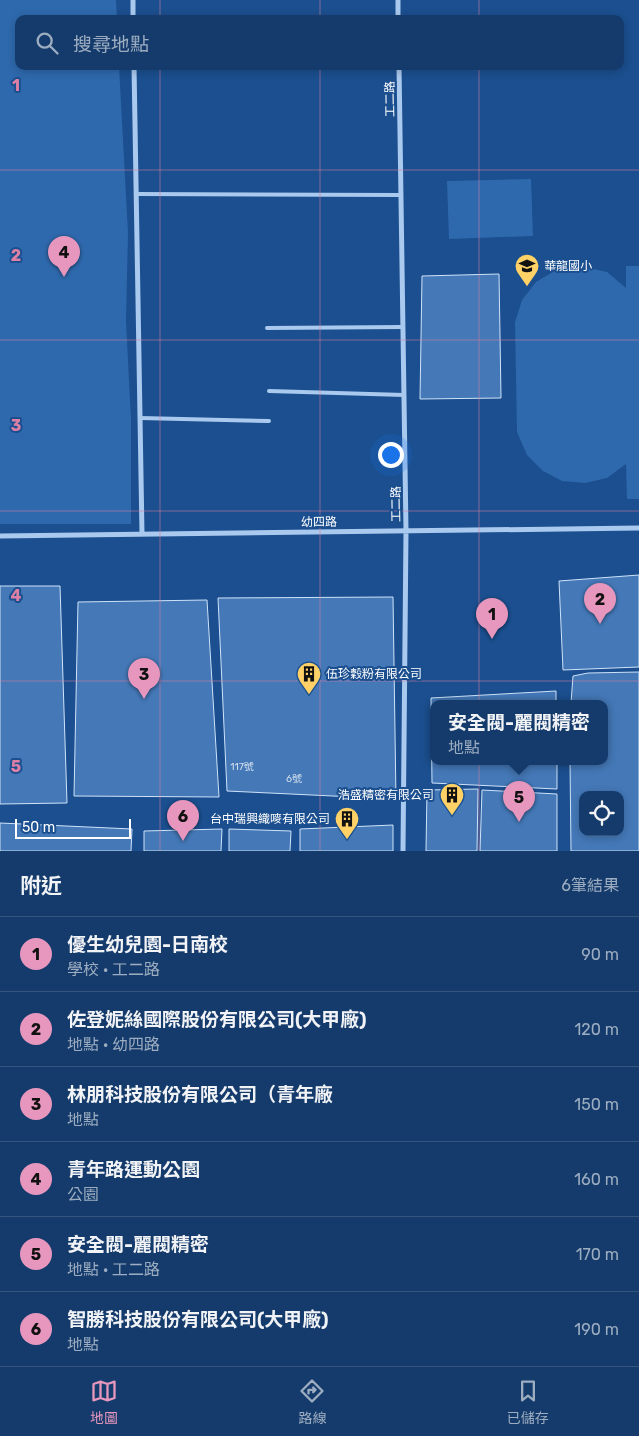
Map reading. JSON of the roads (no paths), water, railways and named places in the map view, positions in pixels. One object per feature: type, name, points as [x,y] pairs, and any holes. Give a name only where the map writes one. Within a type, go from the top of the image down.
[{"type":"street","points":[[133,0],[133,15]]},
{"type":"street","points":[[398,0],[398,15]]},
{"type":"street","points":[[134,70],[142,534]]},
{"type":"street","name":"工二路","points":[[399,70],[406,531],[403,851]]},
{"type":"street","name":"幼四路","points":[[0,536],[639,528]]},
{"type":"lane","points":[[136,194],[402,195]]},
{"type":"lane","points":[[266,328],[403,327]]},
{"type":"lane","points":[[269,391],[404,395]]},
{"type":"lane","points":[[140,418],[269,421]]},
{"type":"place","name":"青年路運動公園","points":[[64,277]]},
{"type":"place","name":"華龍國小","points":[[527,287]]},
{"type":"place","name":"佐登妮絲國際股份有限公司(大甲廠)","points":[[600,624]]},
{"type":"place","name":"優生幼兒園-日南校","points":[[492,639]]},
{"type":"place","name":"伍珍穀粉有限公司","points":[[309,695]]},
{"type":"place","name":"林朋科技股份有限公司（青年廠","points":[[144,699]]},
{"type":"place","name":"浩盛精密有限公司","points":[[452,816]]},
{"type":"place","name":"安全閥-麗閥精密","points":[[519,822]]},
{"type":"place","name":"台中瑞興織嘜有限公司","points":[[347,840]]},
{"type":"place","name":"智勝科技股份有限公司(大甲廠)","points":[[183,841]]}]
